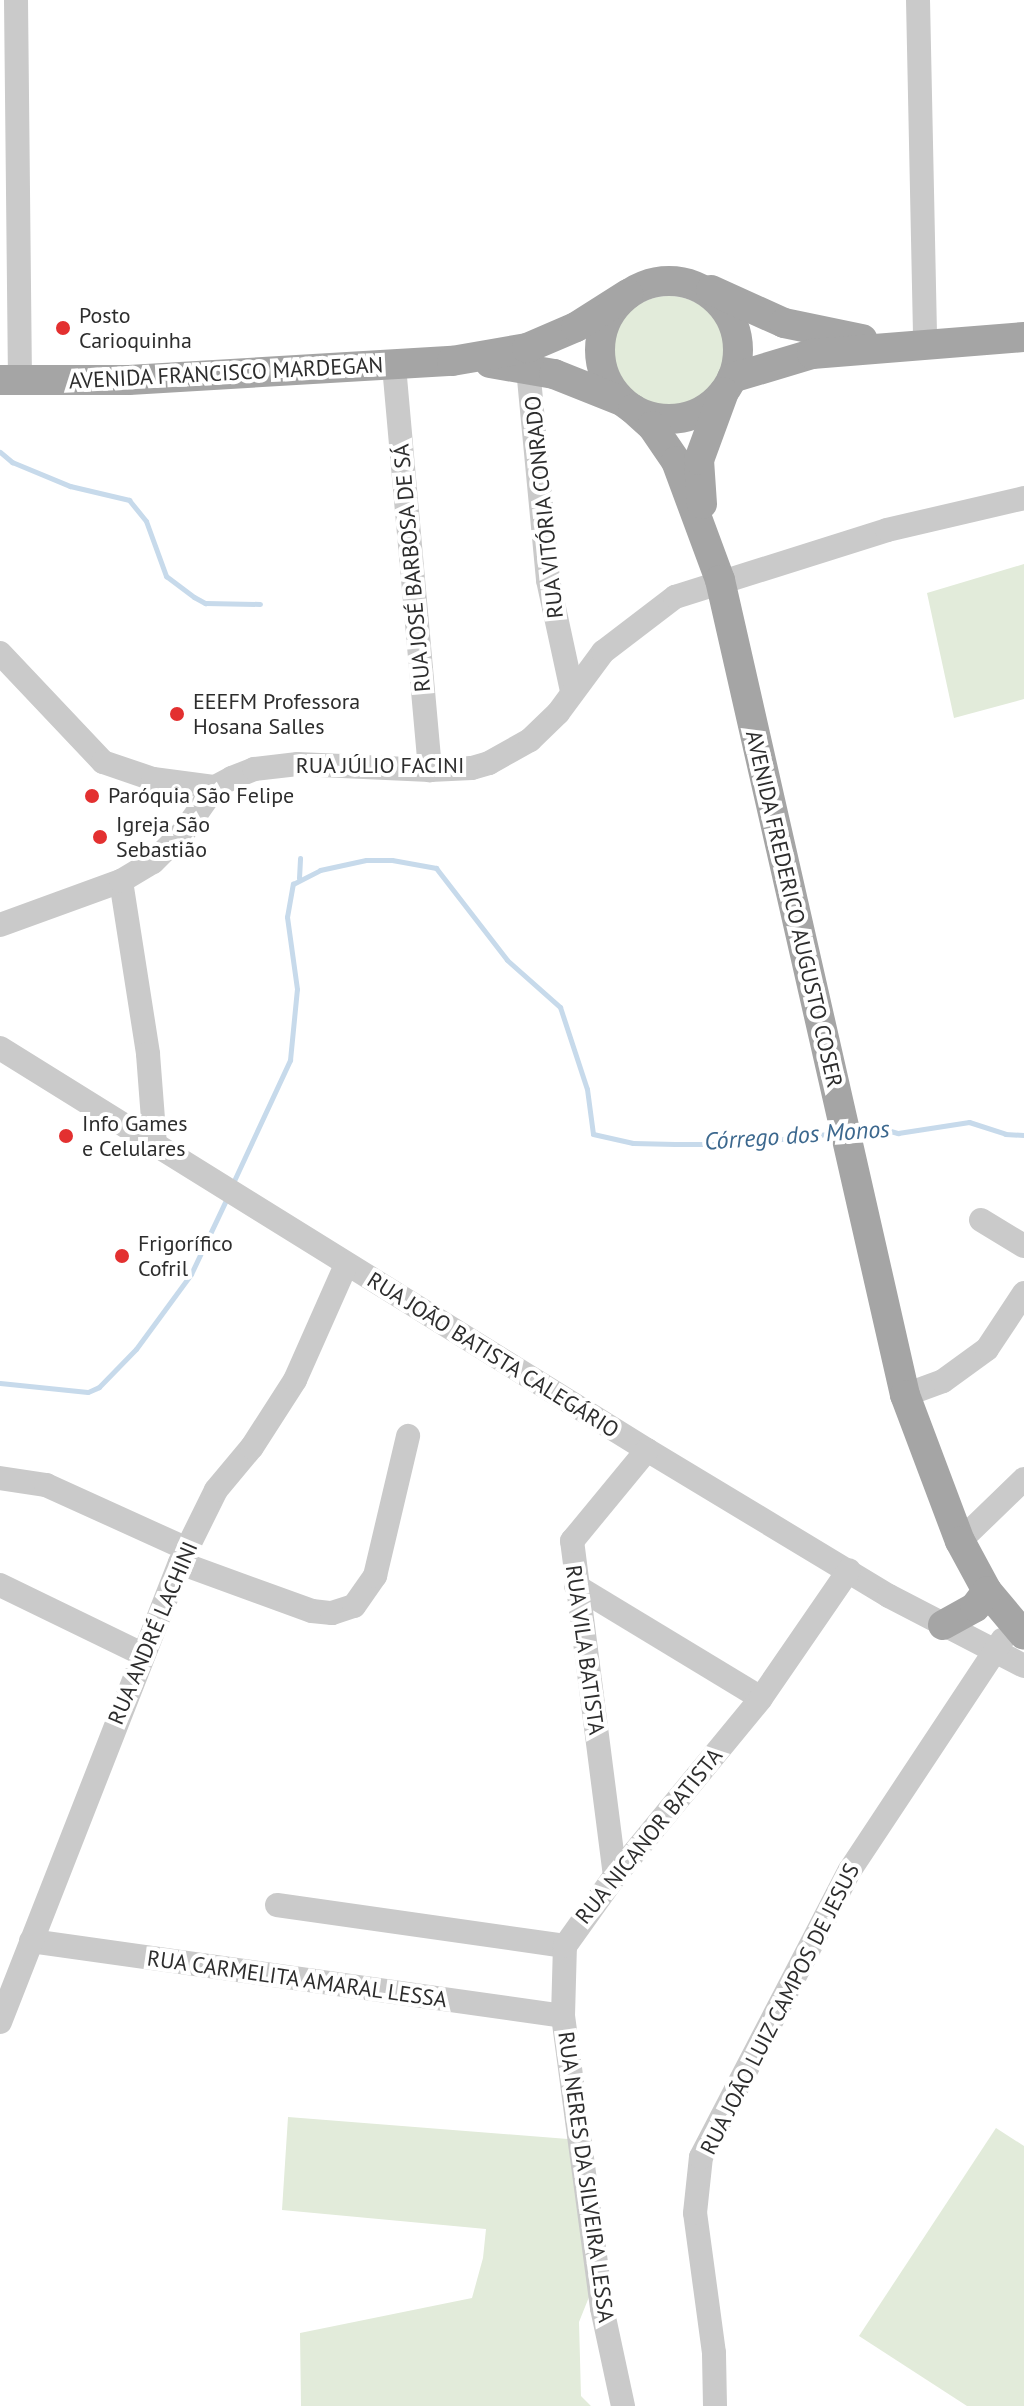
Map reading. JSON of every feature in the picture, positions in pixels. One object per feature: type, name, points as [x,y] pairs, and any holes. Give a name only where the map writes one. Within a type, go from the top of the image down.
[{"type":"main road","points":[[916,344],[793,325],[714,291],[653,283],[628,294],[610,314],[600,353],[606,379],[628,405],[657,417],[683,417],[707,407],[728,384],[794,357],[1024,337]]},
{"type":"main road","points":[[692,286],[714,298],[735,329],[737,354],[728,384]]},
{"type":"main road","name":"AVENIDA FRANCISCO MARDEGAN","points":[[10,381],[129,380],[452,361],[527,348],[576,327],[628,294]]},
{"type":"main road","name":"AVENIDA FRANCISCO MARDEGAN","points":[[452,361],[528,368],[592,386],[628,405]]},
{"type":"main road","name":"AVENIDA FREDERICO AUGUSTO COSER","points":[[705,534],[699,460],[728,384]]},
{"type":"main road","name":"AVENIDA FREDERICO AUGUSTO COSER","points":[[628,405],[652,426],[676,461],[720,580],[905,1395],[960,1541],[987,1591],[1020,1630]]},
{"type":"main road","points":[[943,1625],[975,1607],[987,1591]]},
{"type":"street","points":[[10,381],[16,0]]},
{"type":"street","points":[[916,344],[918,0]]},
{"type":"street","name":"RUA JOSÉ BARBOSA DE SÁ","points":[[394,366],[430,770]]},
{"type":"street","name":"RUA VITÓRIA CONRADO","points":[[528,368],[548,580],[572,691]]},
{"type":"street","name":"RUA JÚLIO FACINI","points":[[215,787],[254,769],[298,764],[430,770],[472,768],[508,754],[558,713],[603,652],[675,597],[720,580],[887,530],[1024,498]]},
{"type":"street","points":[[0,653],[103,762],[153,779],[215,787],[185,830],[153,862],[121,881],[0,925]]},
{"type":"street","points":[[121,881],[148,1054],[155,1146]]},
{"type":"street","name":"RUA JOÃO BATISTA CALEGÁRIO","points":[[1,1054],[647,1450],[943,1625],[1024,1666]]},
{"type":"street","points":[[981,1220],[1024,1246]]},
{"type":"street","name":"RUA ANDRÉ LACHINI","points":[[0,2022],[142,1654],[184,1556],[216,1490],[252,1447],[295,1380],[346,1265]]},
{"type":"street","points":[[905,1395],[943,1381],[987,1349],[1024,1293]]},
{"type":"street","points":[[0,1478],[46,1485],[184,1556],[312,1611],[332,1613],[354,1606],[375,1576],[408,1436]]},
{"type":"street","name":"RUA VILA BATISTA","points":[[615,1876],[572,1541],[647,1450]]},
{"type":"street","points":[[960,1541],[1024,1479]]},
{"type":"street","name":"RUA NICANOR BATISTA","points":[[277,1905],[565,1946],[615,1876],[761,1698],[849,1570]]},
{"type":"street","points":[[0,1585],[142,1654]]},
{"type":"street","points":[[576,1586],[761,1698]]},
{"type":"street","points":[[993,1650],[1020,1630]]},
{"type":"street","name":"RUA JOÃO LUIZ CAMPOS DE JESUS","points":[[715,2406],[714,2353],[695,2213],[701,2157],[850,1870],[993,1650]]},
{"type":"street","name":"RUA CARMELITA AMARAL LESSA","points":[[31,1941],[563,2016]]},
{"type":"street","name":"RUA NERES DA SILVEIRA LESSA","points":[[565,1946],[563,2016],[602,2308],[623,2406]]},
{"type":"green space","points":[[669,296],[691,300],[710,313],[723,332],[727,354],[723,376],[710,395],[691,408],[669,412],[647,408],[628,395],[615,376],[611,354],[615,332],[628,313],[647,300]]},
{"type":"green space","points":[[1024,564],[1024,699],[954,718],[927,593]]},
{"type":"green space","points":[[288,2117],[568,2139],[591,2292],[579,2322],[581,2396],[591,2406],[301,2406],[300,2333],[472,2298],[483,2258],[486,2229],[282,2210]]},
{"type":"green space","points":[[996,2128],[1024,2146],[1024,2406],[967,2406],[859,2336]]},
{"type":"waterway","points":[[0,452],[12,462],[70,486],[129,500],[146,521],[166,576],[194,597],[205,603],[260,604]]},
{"type":"waterway","points":[[299,878],[300,858]]},
{"type":"waterway","name":"Córrego dos Monos","points":[[232,1185],[290,1060],[297,989],[287,917],[293,884],[320,870],[366,860],[392,860],[436,868],[507,960],[560,1007],[587,1089],[593,1134],[633,1143],[736,1144],[836,1133]]},
{"type":"waterway","name":"Córrego dos Monos","points":[[854,1130],[880,1128],[898,1133],[969,1122],[1005,1134],[1024,1135]]},
{"type":"waterway","name":"Córrego dos Monos","points":[[0,1383],[88,1392],[99,1387],[136,1349],[191,1274],[227,1198]]},
{"type":"place","name":"Posto Carioquinha","points":[[63,328]]},
{"type":"place","name":"EEEFM Professora Hosana Salles","points":[[177,714]]},
{"type":"place","name":"Paróquia São Felipe","points":[[92,796]]},
{"type":"place","name":"Igreja São Sebastião","points":[[100,837]]},
{"type":"place","name":"Info Games e Celulares","points":[[66,1136]]},
{"type":"place","name":"Frigorífico Cofril","points":[[122,1256]]}]
